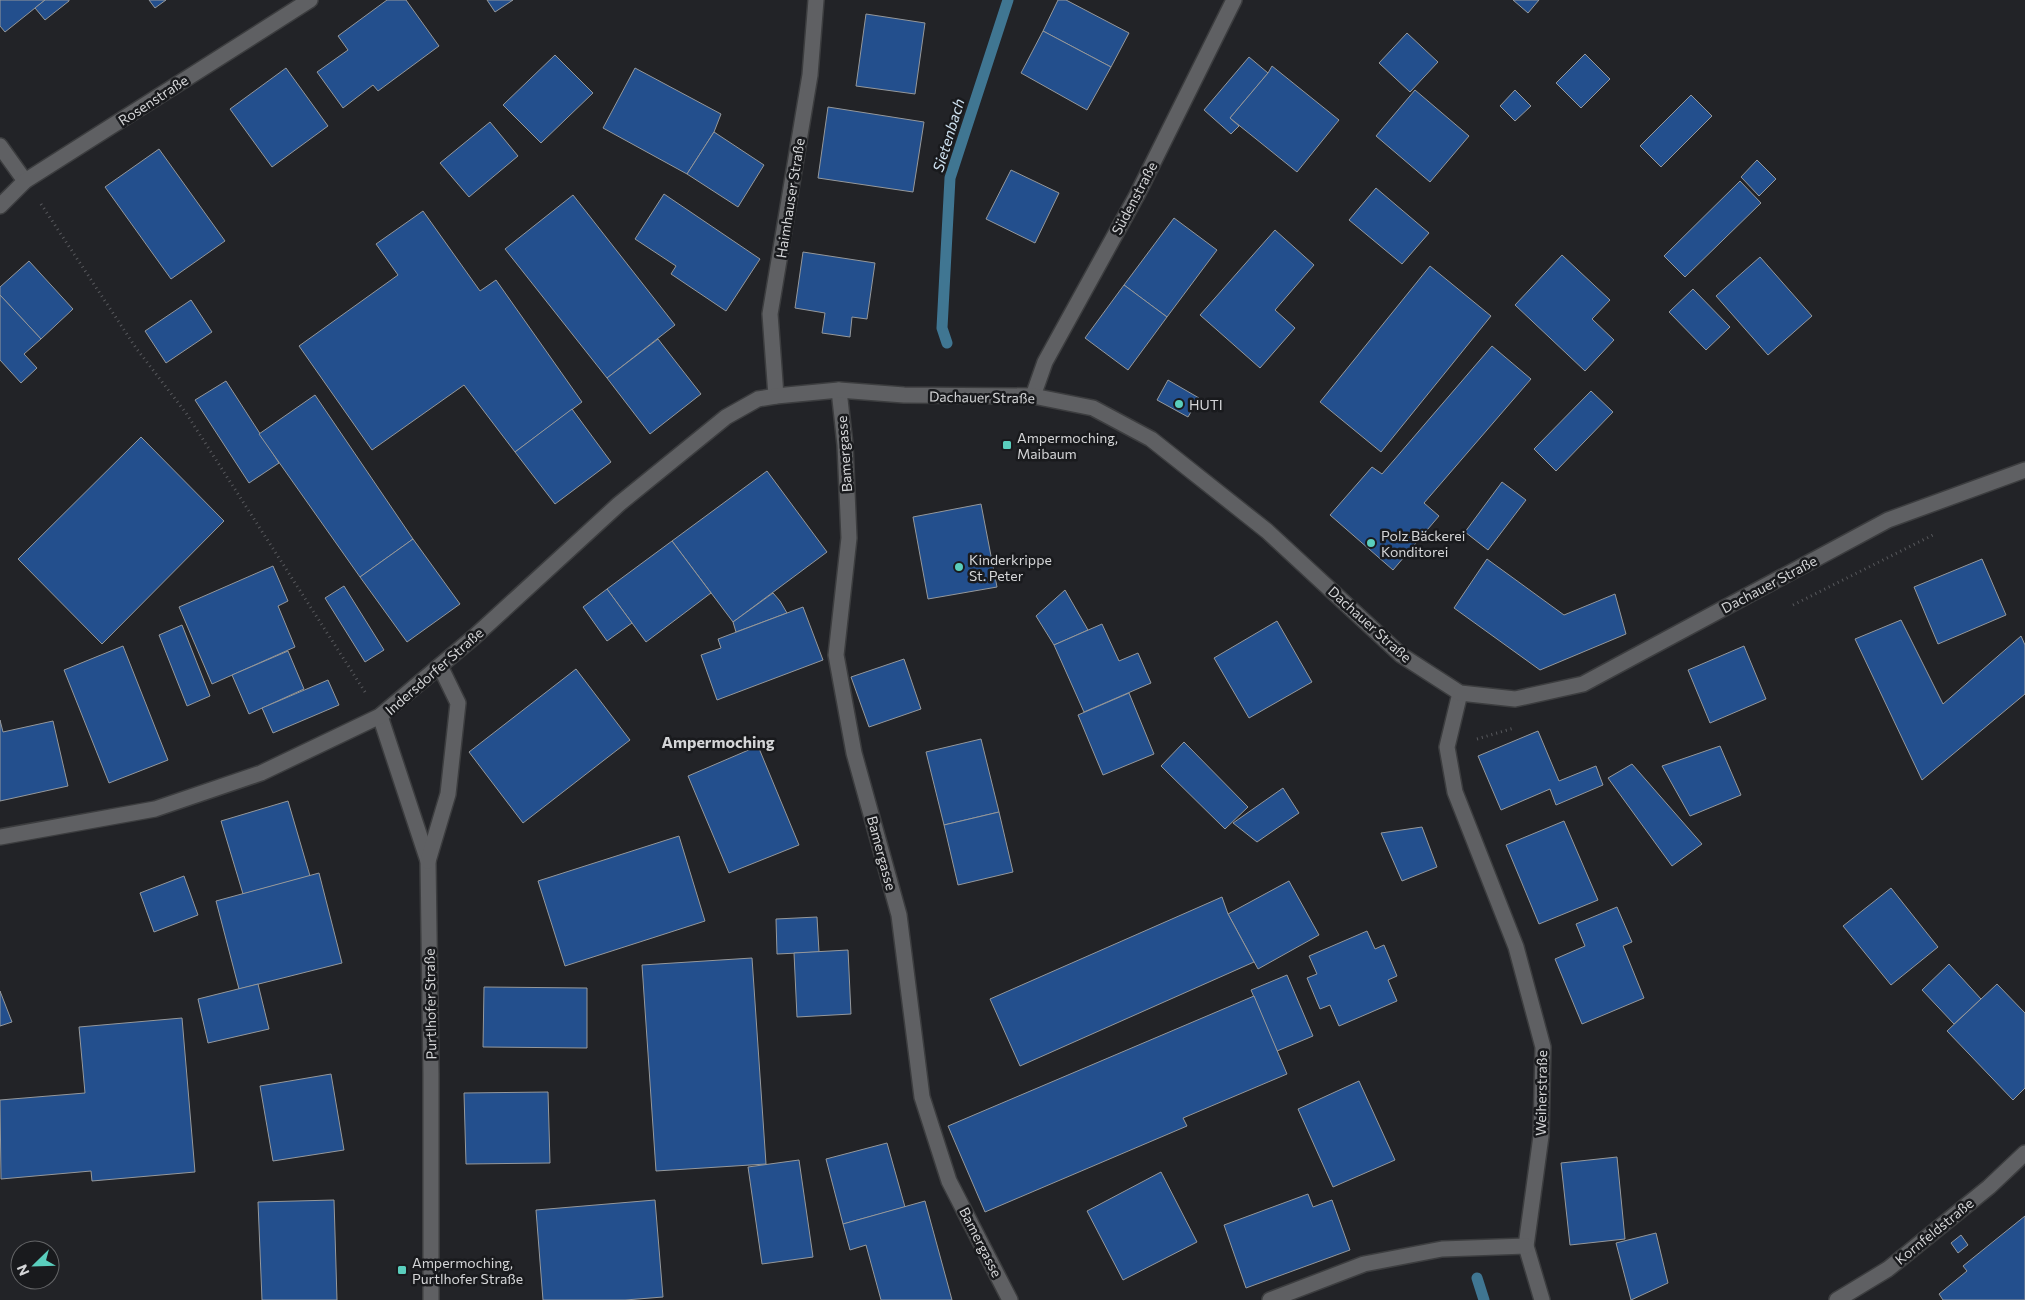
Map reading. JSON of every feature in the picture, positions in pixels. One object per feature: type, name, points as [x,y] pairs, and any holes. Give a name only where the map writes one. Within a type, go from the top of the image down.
[{"type":"street","name":"Rosenstraße","points":[[0,206],[25,181],[310,0]]},
{"type":"street","name":"Haimhauser Straße","points":[[776,396],[770,314],[810,75],[816,0]]},
{"type":"street","name":"Südenstraße","points":[[1033,396],[1046,362],[1137,195],[1234,0]]},
{"type":"street","points":[[0,146],[25,181]]},
{"type":"street","name":"Dachauer Straße","points":[[776,396],[839,390],[904,395],[1033,396],[1093,408],[1151,439],[1267,531],[1401,655],[1460,693],[1515,699],[1583,684],[1888,520],[2025,470]]},
{"type":"street","name":"Bamergasse","points":[[839,390],[845,446],[849,538],[836,655],[854,753],[899,915],[922,1097],[949,1181],[1010,1300]]},
{"type":"street","name":"Indersdorfer Straße","points":[[0,837],[155,809],[261,773],[380,716],[440,666],[619,504],[726,417],[758,399],[776,396]]},
{"type":"street","points":[[428,861],[448,794],[458,702],[440,666]]},
{"type":"street","name":"Weiherstraße","points":[[1460,693],[1447,747],[1455,792],[1516,947],[1543,1047],[1541,1136],[1526,1246]]},
{"type":"street","name":"Purtlhofer Straße","points":[[380,716],[428,861],[431,1300]]},
{"type":"street","name":"Kornfeldstraße","points":[[1837,1300],[1888,1269],[1989,1187],[2025,1153]]},
{"type":"street","points":[[1270,1300],[1364,1264],[1442,1249],[1526,1246],[1542,1300]]},
{"type":"path","points":[[25,181],[136,348],[186,413],[380,716]]},
{"type":"building","points":[[0,0],[45,0],[5,32],[0,26]]},
{"type":"building","points":[[45,0],[69,1],[45,20],[35,8]]},
{"type":"building","points":[[149,0],[166,0],[155,8]]},
{"type":"building","points":[[387,0],[406,0],[439,46],[378,91],[373,85],[343,108],[317,72],[348,50],[338,36]]},
{"type":"building","points":[[487,0],[513,0],[495,12]]},
{"type":"building","points":[[1058,0],[1066,0],[1129,33],[1111,67],[1043,31]]},
{"type":"building","points":[[1513,0],[1539,0],[1528,13]]},
{"type":"building","points":[[866,14],[925,23],[915,94],[856,86]]},
{"type":"building","points":[[1043,31],[1111,67],[1087,110],[1021,73]]},
{"type":"building","points":[[1407,33],[1438,62],[1410,92],[1379,63]]},
{"type":"building","points":[[1585,54],[1610,79],[1581,108],[1556,83]]},
{"type":"building","points":[[555,55],[593,93],[541,143],[503,105]]},
{"type":"building","points":[[1249,57],[1268,73],[1230,118],[1239,126],[1231,134],[1204,110]]},
{"type":"building","points":[[1272,66],[1339,120],[1297,172],[1230,118]]},
{"type":"building","points":[[286,68],[328,126],[272,167],[230,109]]},
{"type":"building","points":[[635,68],[721,114],[714,132],[687,174],[603,128]]},
{"type":"building","points":[[1415,90],[1469,136],[1430,182],[1376,136]]},
{"type":"building","points":[[1515,90],[1531,106],[1515,121],[1500,106]]},
{"type":"building","points":[[1691,95],[1712,116],[1661,167],[1640,146]]},
{"type":"building","points":[[828,107],[924,122],[913,192],[818,178]]},
{"type":"building","points":[[490,122],[518,156],[469,197],[440,163]]},
{"type":"building","points":[[714,132],[764,165],[738,207],[687,174]]},
{"type":"building","points":[[159,149],[225,241],[171,279],[105,187]]},
{"type":"building","points":[[1757,160],[1776,179],[1759,196],[1741,177]]},
{"type":"building","points":[[1011,170],[1059,193],[1035,243],[986,219]]},
{"type":"building","points":[[1740,181],[1761,203],[1685,277],[1664,256]]},
{"type":"building","points":[[1376,188],[1429,233],[1402,264],[1349,220]]},
{"type":"building","points":[[664,194],[760,259],[726,311],[671,274],[676,266],[635,239]]},
{"type":"building","points":[[573,195],[675,325],[607,378],[505,249]]},
{"type":"building","points":[[423,211],[480,291],[496,280],[582,402],[515,452],[464,385],[372,450],[299,346],[398,275],[376,244]]},
{"type":"building","points":[[1174,218],[1217,250],[1167,317],[1124,285]]},
{"type":"building","points":[[1275,230],[1314,265],[1275,310],[1295,328],[1260,368],[1200,315]]},
{"type":"building","points":[[803,252],[875,263],[867,319],[852,317],[850,337],[822,333],[825,313],[795,308]]},
{"type":"building","points":[[1562,255],[1610,300],[1592,319],[1614,340],[1585,371],[1515,305]]},
{"type":"building","points":[[1760,257],[1812,316],[1768,355],[1716,296]]},
{"type":"building","points":[[29,261],[73,309],[41,339],[0,295],[0,287]]},
{"type":"building","points":[[1430,266],[1491,316],[1381,452],[1320,402]]},
{"type":"building","points":[[1124,285],[1167,317],[1128,370],[1085,338]]},
{"type":"building","points":[[1693,289],[1730,327],[1706,350],[1669,312]]},
{"type":"building","points":[[0,295],[41,339],[24,354],[37,368],[21,383],[0,360]]},
{"type":"building","points":[[191,300],[212,332],[166,363],[145,331]]},
{"type":"building","points":[[658,339],[701,394],[650,434],[607,378]]},
{"type":"building","points":[[1492,346],[1531,379],[1424,503],[1439,516],[1393,570],[1330,515],[1372,467],[1382,474]]},
{"type":"building","points":[[1168,380],[1199,398],[1188,417],[1157,400]]},
{"type":"building","points":[[226,381],[279,463],[249,483],[195,400]]},
{"type":"building","points":[[1591,391],[1613,412],[1556,471],[1534,449]]},
{"type":"building","points":[[315,395],[413,539],[360,577],[259,434]]},
{"type":"building","points":[[572,409],[611,462],[555,504],[515,452]]},
{"type":"building","points":[[141,437],[224,521],[102,644],[18,559]]},
{"type":"building","points":[[767,471],[827,552],[733,622],[672,541]]},
{"type":"building","points":[[1502,482],[1526,500],[1488,550],[1465,532]]},
{"type":"building","points":[[981,504],[997,587],[928,599],[913,517]]},
{"type":"building","points":[[413,539],[460,604],[407,642],[360,577]]},
{"type":"building","points":[[672,541],[711,593],[646,642],[607,589]]},
{"type":"building","points":[[1487,559],[1564,615],[1615,594],[1626,634],[1540,670],[1454,608]]},
{"type":"building","points":[[1982,559],[2006,615],[1938,644],[1914,587]]},
{"type":"building","points":[[273,566],[288,601],[278,606],[295,647],[212,684],[179,607]]},
{"type":"building","points":[[344,586],[384,650],[365,662],[325,598]]},
{"type":"building","points":[[607,589],[632,623],[607,641],[583,607]]},
{"type":"building","points":[[1065,590],[1088,630],[1054,645],[1036,616]]},
{"type":"building","points":[[773,593],[787,613],[736,632],[733,622]]},
{"type":"building","points":[[803,607],[823,660],[717,700],[701,655],[721,648],[718,639]]},
{"type":"building","points":[[1901,620],[1943,704],[2021,636],[2025,645],[2025,694],[1922,780],[1855,639]]},
{"type":"building","points":[[1277,621],[1312,682],[1249,718],[1214,658]]},
{"type":"building","points":[[1102,624],[1119,661],[1138,653],[1151,683],[1084,712],[1054,645]]},
{"type":"building","points":[[182,625],[210,696],[187,706],[159,635]]},
{"type":"building","points":[[123,646],[168,760],[109,783],[64,670]]},
{"type":"building","points":[[1744,646],[1766,699],[1710,723],[1688,670]]},
{"type":"building","points":[[288,651],[304,689],[249,714],[232,675]]},
{"type":"building","points":[[904,659],[921,709],[869,727],[851,677]]},
{"type":"building","points":[[576,669],[630,740],[523,823],[469,752]]},
{"type":"building","points":[[328,680],[339,705],[273,733],[262,708]]},
{"type":"building","points":[[1129,693],[1154,754],[1103,775],[1078,715]]},
{"type":"building","points":[[0,720],[3,732],[53,721],[68,786],[0,801]]},
{"type":"building","points":[[1538,731],[1559,781],[1596,766],[1603,785],[1556,805],[1550,789],[1501,810],[1478,756]]},
{"type":"building","points":[[981,739],[999,812],[944,825],[926,752]]},
{"type":"building","points":[[1184,742],[1248,807],[1225,829],[1161,766]]},
{"type":"building","points":[[758,746],[799,845],[729,873],[688,776]]},
{"type":"building","points":[[1720,746],[1741,795],[1690,816],[1662,766]]},
{"type":"building","points":[[1632,764],[1702,844],[1672,866],[1608,778]]},
{"type":"building","points":[[1283,788],[1299,813],[1257,842],[1233,823]]},
{"type":"building","points":[[288,801],[310,876],[243,894],[221,821]]},
{"type":"building","points":[[999,812],[1013,872],[958,885],[944,825]]},
{"type":"building","points":[[1564,821],[1598,900],[1539,924],[1506,845]]},
{"type":"building","points":[[1422,827],[1437,867],[1402,881],[1381,833]]},
{"type":"building","points":[[679,836],[705,921],[565,966],[538,881]]},
{"type":"building","points":[[319,873],[342,963],[239,989],[216,901]]},
{"type":"building","points":[[184,876],[198,915],[154,932],[140,893]]},
{"type":"building","points":[[1289,881],[1319,935],[1258,969],[1228,914]]},
{"type":"building","points":[[1891,888],[1938,947],[1891,985],[1843,926]]},
{"type":"building","points":[[1222,897],[1228,914],[1254,962],[1020,1066],[990,999]]},
{"type":"building","points":[[1617,907],[1632,942],[1623,946],[1644,998],[1582,1024],[1555,959],[1585,946],[1576,924]]},
{"type":"building","points":[[817,917],[819,952],[777,954],[776,919]]},
{"type":"building","points":[[1367,931],[1375,949],[1384,945],[1397,976],[1388,980],[1397,1001],[1339,1026],[1330,1005],[1320,1009],[1307,978],[1317,974],[1309,956]]},
{"type":"building","points":[[848,950],[851,1014],[797,1017],[794,953]]},
{"type":"building","points":[[752,958],[766,1164],[656,1171],[642,965]]},
{"type":"building","points":[[1949,964],[1981,999],[1954,1024],[1922,990]]},
{"type":"building","points":[[1287,975],[1313,1036],[1277,1051],[1251,990]]},
{"type":"building","points":[[258,984],[269,1029],[208,1043],[198,999]]},
{"type":"building","points":[[1997,984],[2025,1013],[2025,1088],[2013,1100],[1947,1031]]},
{"type":"building","points":[[484,987],[587,988],[587,1048],[483,1047]]},
{"type":"building","points":[[0,991],[12,1022],[0,1026]]},
{"type":"building","points":[[1254,996],[1287,1074],[1183,1118],[1187,1126],[985,1212],[948,1126]]},
{"type":"building","points":[[182,1018],[195,1172],[92,1181],[91,1171],[1,1179],[0,1100],[85,1093],[79,1027]]},
{"type":"building","points":[[331,1074],[344,1150],[273,1161],[260,1086]]},
{"type":"building","points":[[1359,1081],[1395,1160],[1333,1187],[1298,1109]]},
{"type":"building","points":[[548,1092],[550,1163],[466,1164],[464,1093]]},
{"type":"building","points":[[887,1143],[905,1207],[843,1224],[826,1159]]},
{"type":"building","points":[[1617,1157],[1625,1239],[1570,1245],[1561,1163]]},
{"type":"building","points":[[799,1160],[813,1257],[762,1264],[748,1167]]},
{"type":"building","points":[[1161,1172],[1197,1242],[1123,1280],[1087,1211]]},
{"type":"building","points":[[1308,1194],[1313,1207],[1332,1200],[1350,1250],[1246,1288],[1224,1225]]},
{"type":"building","points":[[334,1200],[337,1300],[262,1300],[258,1202]]},
{"type":"building","points":[[655,1200],[663,1297],[625,1300],[543,1300],[536,1210]]},
{"type":"building","points":[[925,1201],[952,1300],[881,1300],[866,1245],[850,1250],[843,1224]]},
{"type":"building","points":[[2025,1216],[2025,1300],[1943,1300],[1939,1294],[1967,1271],[1963,1266]]},
{"type":"building","points":[[1656,1233],[1668,1283],[1631,1300],[1616,1243]]},
{"type":"building","points":[[1961,1235],[1968,1245],[1958,1253],[1951,1243]]},
{"type":"waterway","name":"Sietenbach","points":[[947,343],[942,328],[950,178],[1008,0]]},
{"type":"waterway","name":"Sietenbach","points":[[1477,1278],[1484,1300]]},
{"type":"place","name":"HUTI","points":[[1179,404]]},
{"type":"place","name":"Ampermoching, Maibaum","points":[[1007,445]]},
{"type":"place","name":"Polz Bäckerei Konditorei","points":[[1371,543]]},
{"type":"place","name":"Kinderkrippe St. Peter","points":[[959,567]]},
{"type":"place","name":"Ampermoching, Purtlhofer Straße","points":[[402,1270]]},
{"type":"district","name":"Ampermoching","points":[[718,741]]}]
